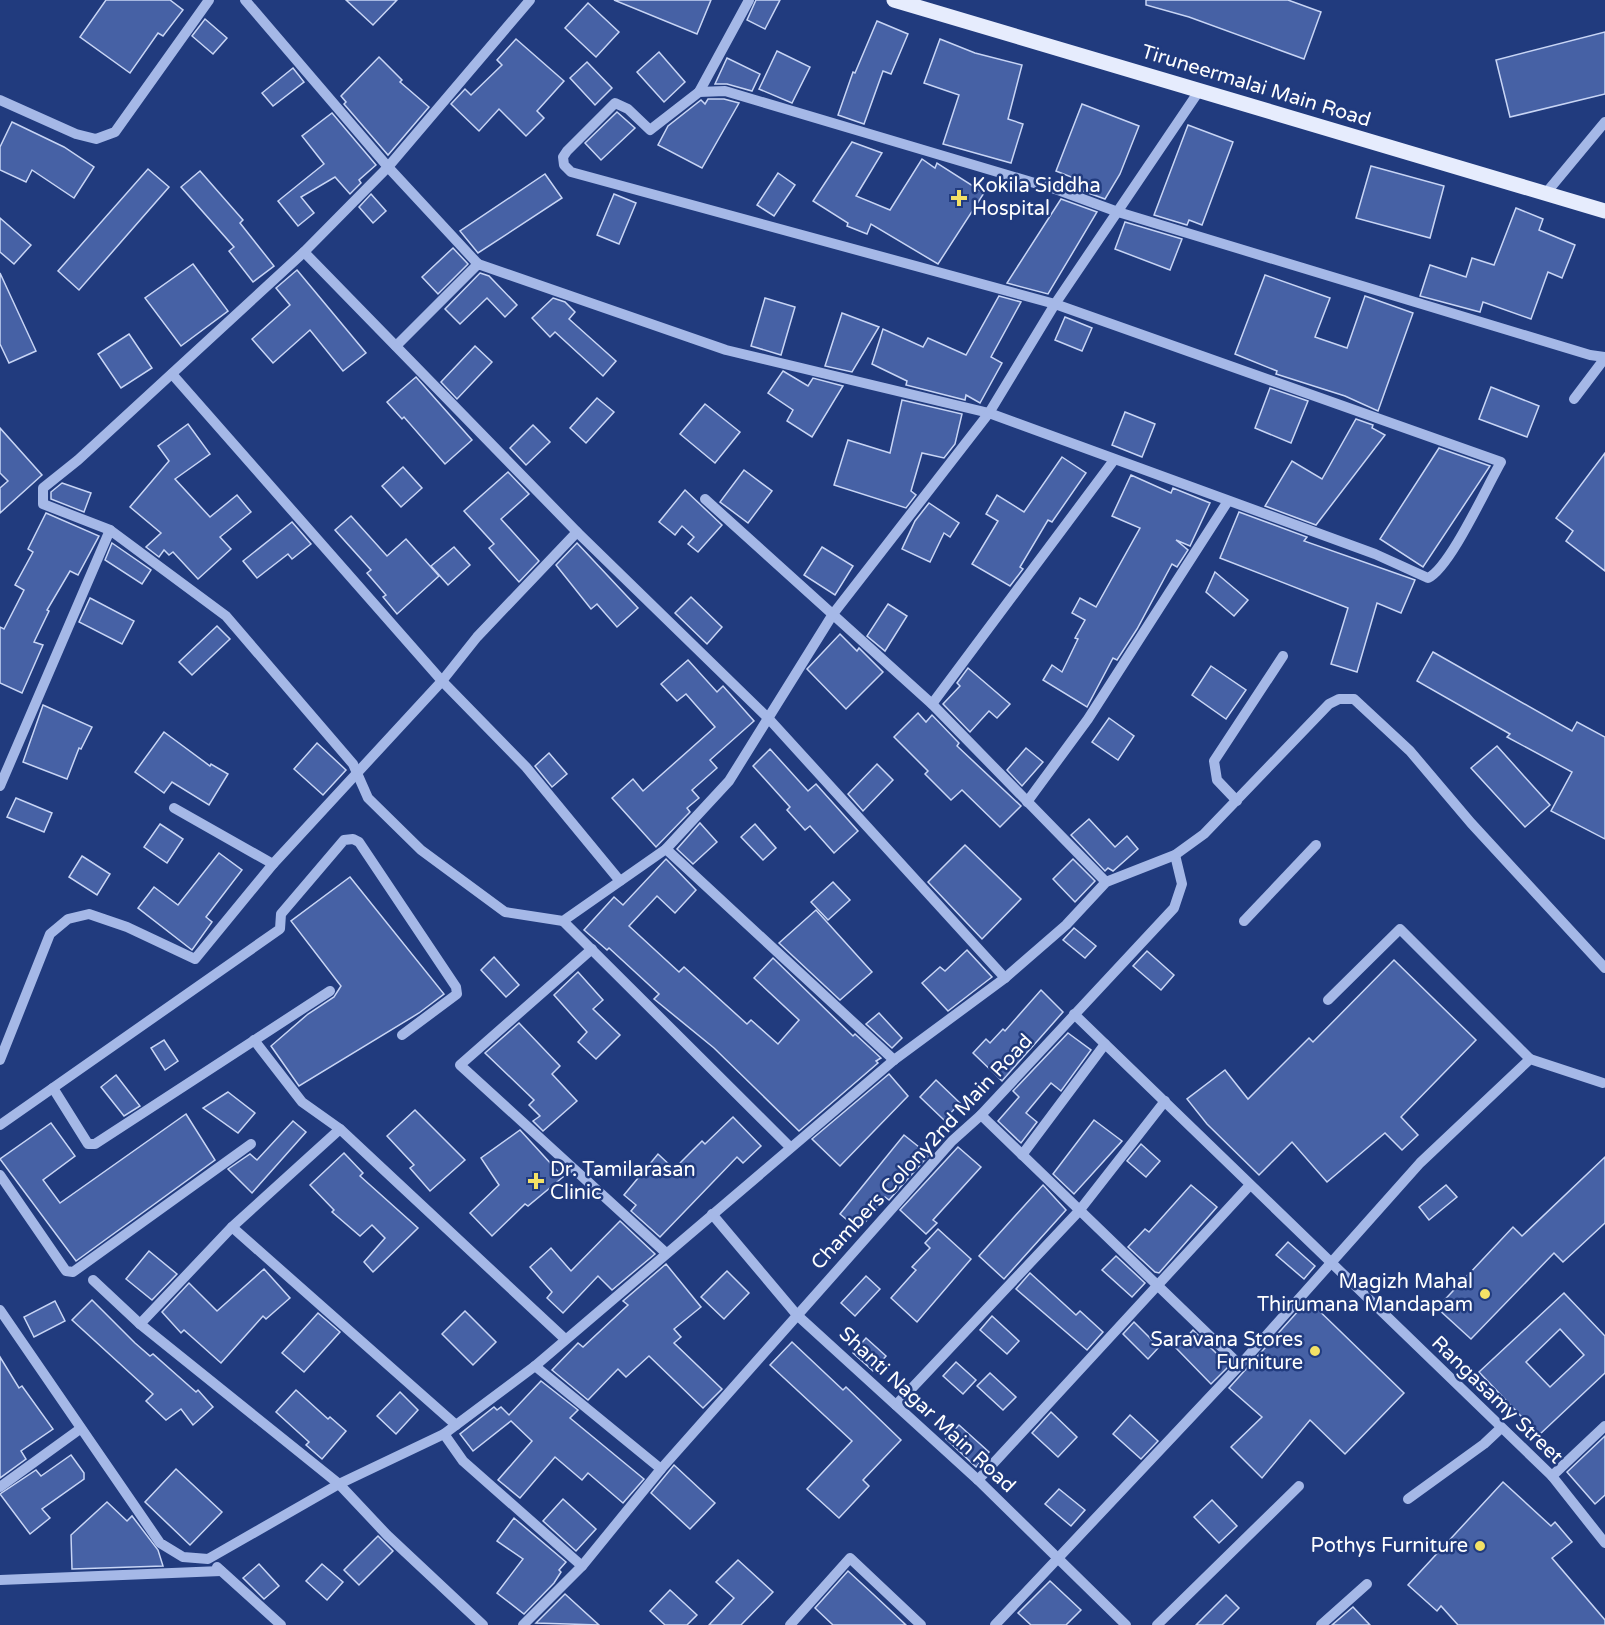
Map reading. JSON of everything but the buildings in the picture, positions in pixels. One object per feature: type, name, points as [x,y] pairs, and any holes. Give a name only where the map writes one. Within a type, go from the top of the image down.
[{"type":"main road","name":"Tiruneermalai Main Road","points":[[894,0],[1605,211]]},
{"type":"street","points":[[0,100],[76,134],[96,139],[115,132],[209,0]]},
{"type":"street","points":[[245,0],[388,167],[478,264],[726,350],[989,413],[1375,554],[1428,578],[1440,569],[1501,462],[1055,304],[571,172],[564,165],[563,157],[567,151],[615,104],[627,109],[650,130],[699,92],[749,0]]},
{"type":"street","points":[[531,0],[388,167],[304,252],[78,460],[43,488],[43,504],[110,530],[226,616],[353,764],[368,798],[421,850],[505,912],[563,921],[790,1147]]},
{"type":"street","points":[[699,92],[725,91],[1058,190],[1118,213],[1434,309],[1605,358],[1574,399]]},
{"type":"street","points":[[563,921],[666,849],[729,781],[833,614],[989,413],[1055,304],[1199,91]]},
{"type":"street","points":[[1546,193],[1605,122]]},
{"type":"street","points":[[304,252],[577,532],[769,719],[1005,978]]},
{"type":"street","points":[[396,346],[478,264]]},
{"type":"street","points":[[172,374],[442,681],[526,767],[620,881]]},
{"type":"street","points":[[932,704],[1114,460]]},
{"type":"street","points":[[705,500],[932,704],[1106,882]]},
{"type":"street","points":[[1027,802],[1088,719],[1228,501]]},
{"type":"street","points":[[0,786],[110,530]]},
{"type":"street","points":[[0,1059],[51,934],[68,919],[89,914],[128,927],[195,959],[273,864],[442,681],[477,638],[577,532]]},
{"type":"street","points":[[1237,801],[1217,780],[1214,762],[1283,656]]},
{"type":"street","points":[[0,1310],[3,1324],[160,1544],[183,1557],[208,1559],[339,1484],[444,1434],[535,1366],[894,1060],[1005,978],[1066,925],[1106,882],[1175,855],[1204,834],[1329,704],[1339,699],[1353,699],[1410,751],[1471,823],[1605,968]]},
{"type":"street","points":[[174,808],[273,864]]},
{"type":"street","points":[[0,1125],[280,929],[281,914],[344,840],[353,839],[359,842],[456,987],[457,994],[402,1035]]},
{"type":"street","points":[[1244,921],[1316,845]]},
{"type":"street","points":[[666,849],[894,1060]]},
{"type":"street","name":"Chambers Colony2nd Main Road","points":[[523,1625],[582,1566],[661,1469],[952,1141],[981,1115],[1174,908],[1182,884],[1175,855]]},
{"type":"street","points":[[1328,999],[1400,929],[1530,1059],[1604,1083]]},
{"type":"street","points":[[592,949],[460,1065],[666,1253]]},
{"type":"street","points":[[53,1088],[88,1144],[94,1144],[330,991]]},
{"type":"street","name":"Rangasamy Street","points":[[1074,1014],[1552,1476],[1605,1543]]},
{"type":"street","points":[[254,1040],[302,1102],[340,1130],[565,1339]]},
{"type":"street","points":[[1022,1155],[1105,1044]]},
{"type":"street","points":[[995,1625],[1240,1365],[1420,1163],[1530,1059]]},
{"type":"street","points":[[896,1404],[1079,1211],[1165,1101]]},
{"type":"street","points":[[981,1115],[1240,1365]]},
{"type":"street","points":[[140,1324],[232,1227],[340,1130]]},
{"type":"street","points":[[0,1175],[66,1271],[73,1272],[250,1144]]},
{"type":"street","points":[[978,1479],[1250,1185]]},
{"type":"street","name":"Shanti Nagar Main Road","points":[[712,1214],[797,1314],[978,1479],[1125,1625]]},
{"type":"street","points":[[232,1227],[456,1425]]},
{"type":"street","points":[[93,1280],[140,1324],[339,1484],[387,1535],[483,1625]]},
{"type":"street","points":[[535,1366],[661,1469]]},
{"type":"street","points":[[1552,1476],[1605,1426]]},
{"type":"street","points":[[1408,1499],[1484,1444],[1501,1428]]},
{"type":"street","points":[[0,1487],[80,1429]]},
{"type":"street","points":[[444,1434],[463,1461],[582,1566]]},
{"type":"street","points":[[1157,1625],[1299,1486]]},
{"type":"street","points":[[790,1625],[850,1558],[921,1625]]},
{"type":"street","points":[[208,1559],[281,1625]]},
{"type":"street","points":[[0,1580],[221,1570]]},
{"type":"street","points":[[1322,1625],[1367,1584]]},
{"type":"place","name":"Kokila Siddha Hospital","points":[[959,198]]},
{"type":"place","name":"Dr. Tamilarasan Clinic","points":[[536,1181]]},
{"type":"place","name":"Magizh Mahal Thirumana Mandapam","points":[[1485,1294]]},
{"type":"place","name":"Saravana Stores Furniture","points":[[1315,1351]]},
{"type":"place","name":"Pothys Furniture","points":[[1480,1546]]}]
